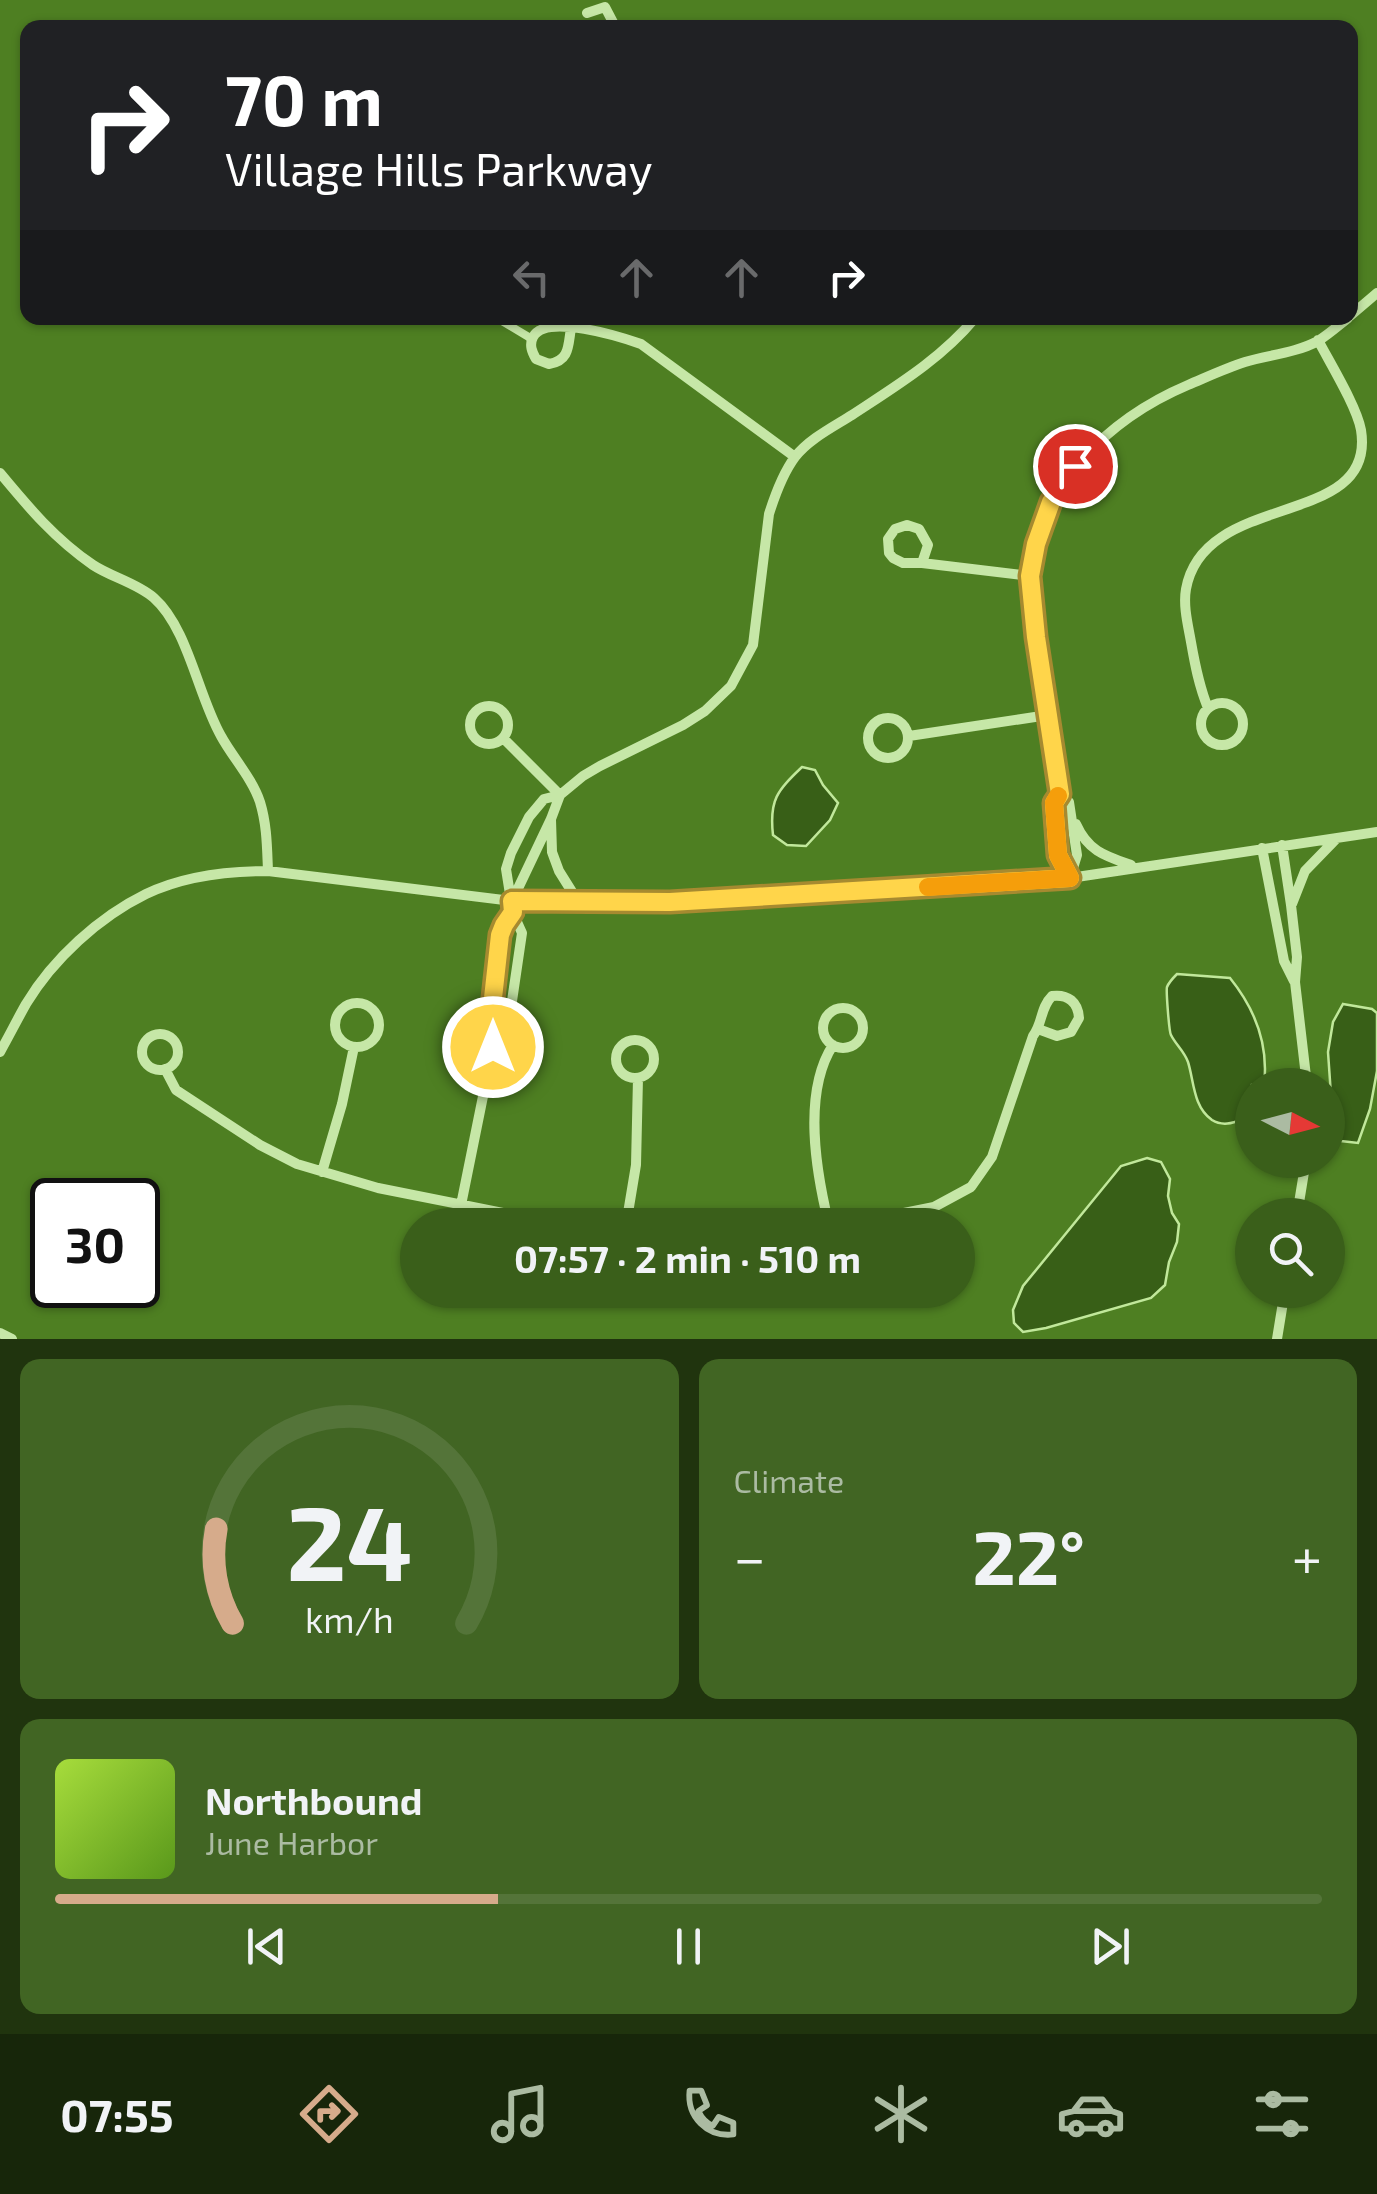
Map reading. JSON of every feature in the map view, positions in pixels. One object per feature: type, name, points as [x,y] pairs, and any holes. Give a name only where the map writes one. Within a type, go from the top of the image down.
[{"type":"street","points":[[587,13],[604,6],[612,20]]},
{"type":"street","points":[[1358,309],[1377,293]]},
{"type":"street","points":[[461,1205],[493,1047],[512,1001],[522,933],[506,876],[511,853],[529,817],[544,799],[560,795],[600,766],[683,726],[731,686],[753,646],[769,514],[796,456],[922,368],[969,325]]},
{"type":"street","points":[[1070,878],[1058,855],[1054,803],[1060,794],[1030,576],[1051,502],[1075,466],[1130,418],[1179,389],[1241,364],[1307,346],[1338,325]]},
{"type":"street","points":[[571,328],[567,354],[558,363],[542,363],[532,354],[532,339],[546,327],[571,328],[614,334],[651,349],[796,456]]},
{"type":"street","points":[[1208,708],[1225,702],[1238,709],[1243,729],[1235,741],[1222,746],[1209,742],[1200,723],[1208,708],[1200,688],[1185,593],[1195,563],[1230,531],[1338,490],[1351,479],[1362,455],[1361,428],[1318,340]]},
{"type":"street","points":[[0,473],[57,537],[94,566],[152,596],[165,610],[219,734],[258,797],[266,827],[268,871]]},
{"type":"street","points":[[916,563],[1030,576]]},
{"type":"street","points":[[908,736],[1048,715]]},
{"type":"street","points":[[886,718],[902,723],[908,736],[902,754],[889,759],[874,752],[868,739],[873,725],[886,718]]},
{"type":"street","points":[[504,739],[560,795]]},
{"type":"street","points":[[1060,794],[1070,802],[1076,855],[1070,878]]},
{"type":"street","points":[[493,1047],[491,1016],[500,935],[560,795]]},
{"type":"street","points":[[1071,812],[1082,838],[1098,852],[1137,868]]},
{"type":"street","points":[[551,819],[552,852],[579,903]]},
{"type":"street","points":[[0,1052],[49,973],[69,950],[122,908],[148,892],[236,870],[268,871],[512,907],[670,902],[1070,878],[1377,832]]},
{"type":"street","points":[[1292,905],[1305,871],[1337,838]]},
{"type":"street","points":[[1282,845],[1292,905],[1295,982],[1305,1068]]},
{"type":"street","points":[[1262,848],[1284,960],[1295,982]]},
{"type":"street","points":[[934,1208],[972,1187],[992,1156],[1042,1009],[1052,996],[1066,996],[1075,1004],[1079,1018],[1071,1032],[1057,1036],[1038,1028]]},
{"type":"street","points":[[362,1004],[374,1012],[379,1026],[369,1043],[354,1046],[340,1039],[336,1018],[347,1005],[362,1004]]},
{"type":"street","points":[[825,1208],[817,1176],[816,1103],[821,1069],[833,1044]]},
{"type":"street","points":[[322,1172],[354,1046]]},
{"type":"street","points":[[165,1069],[176,1090],[260,1145],[297,1164],[378,1188],[476,1208]]},
{"type":"street","points":[[629,1208],[636,1164],[638,1078]]},
{"type":"street","points":[[1277,1339],[1282,1308]]},
{"type":"street","points":[[0,1332],[12,1339]]},
{"type":"lane","points":[[509,325],[532,339]]},
{"type":"shaded area","points":[[802,767],[815,770],[838,803],[830,820],[806,846],[787,845],[773,835],[772,813],[781,790]]},
{"type":"shaded area","points":[[1177,974],[1230,978],[1247,1002],[1262,1041],[1265,1068],[1235,1068],[1235,1122],[1212,1120],[1201,1108],[1188,1062],[1170,1032],[1170,982]]},
{"type":"shaded area","points":[[1343,1004],[1377,1013],[1377,1071],[1358,1143],[1345,1141],[1345,1068],[1329,1068],[1333,1022]]},
{"type":"shaded area","points":[[1147,1158],[1161,1162],[1170,1179],[1168,1196],[1179,1224],[1165,1285],[1151,1298],[1023,1332],[1014,1323],[1013,1310],[1023,1286],[1121,1166]]},
{"type":"slow traffic","points":[[928,887],[1070,878],[1058,855],[1054,803],[1058,796]]},
{"type":"route","points":[[493,1047],[491,1016],[500,935],[513,912],[512,901],[670,902],[1070,878],[1058,855],[1054,803],[1060,794],[1030,576],[1051,502],[1075,466]]}]
